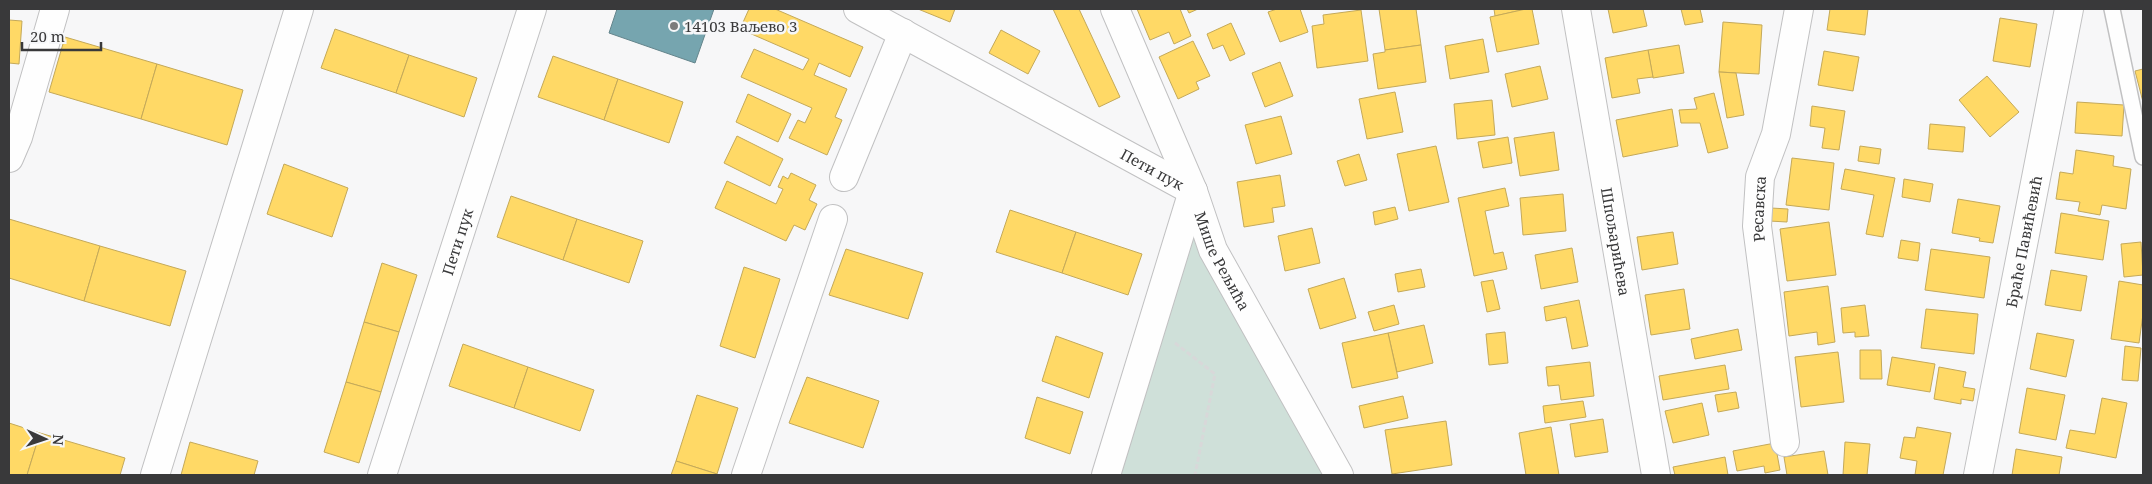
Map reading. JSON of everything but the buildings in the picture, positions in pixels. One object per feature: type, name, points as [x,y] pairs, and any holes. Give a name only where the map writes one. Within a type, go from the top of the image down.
[{"type":"street","points":[[9,158],[18,137],[55,9]]},
{"type":"street","points":[[154,475],[299,9]]},
{"type":"street","name":"Пети пук","points":[[382,475],[532,9]]},
{"type":"street","name":"Пети пук","points":[[858,9],[1193,191],[1106,475]]},
{"type":"street","name":"Мише Рељића","points":[[1115,9],[1193,191],[1213,250],[1338,475]]},
{"type":"street","name":"Шпољарићева","points":[[1576,9],[1656,475]]},
{"type":"street","name":"Ресавска","points":[[1785,442],[1757,226],[1760,177],[1776,134],[1799,9]]},
{"type":"street","name":"Браће Павићевић","points":[[1978,475],[2069,9]]},
{"type":"street","points":[[844,177],[903,33]]},
{"type":"street","points":[[746,475],[833,220]]},
{"type":"lane","points":[[2112,9],[2143,157]]},
{"type":"path","points":[[1151,324],[1215,374],[1195,475]]},
{"type":"shaded area","points":[[1193,191],[1339,475],[1106,475]]},
{"type":"place","name":"14103 Ваљево 3","points":[[674,26]]}]
